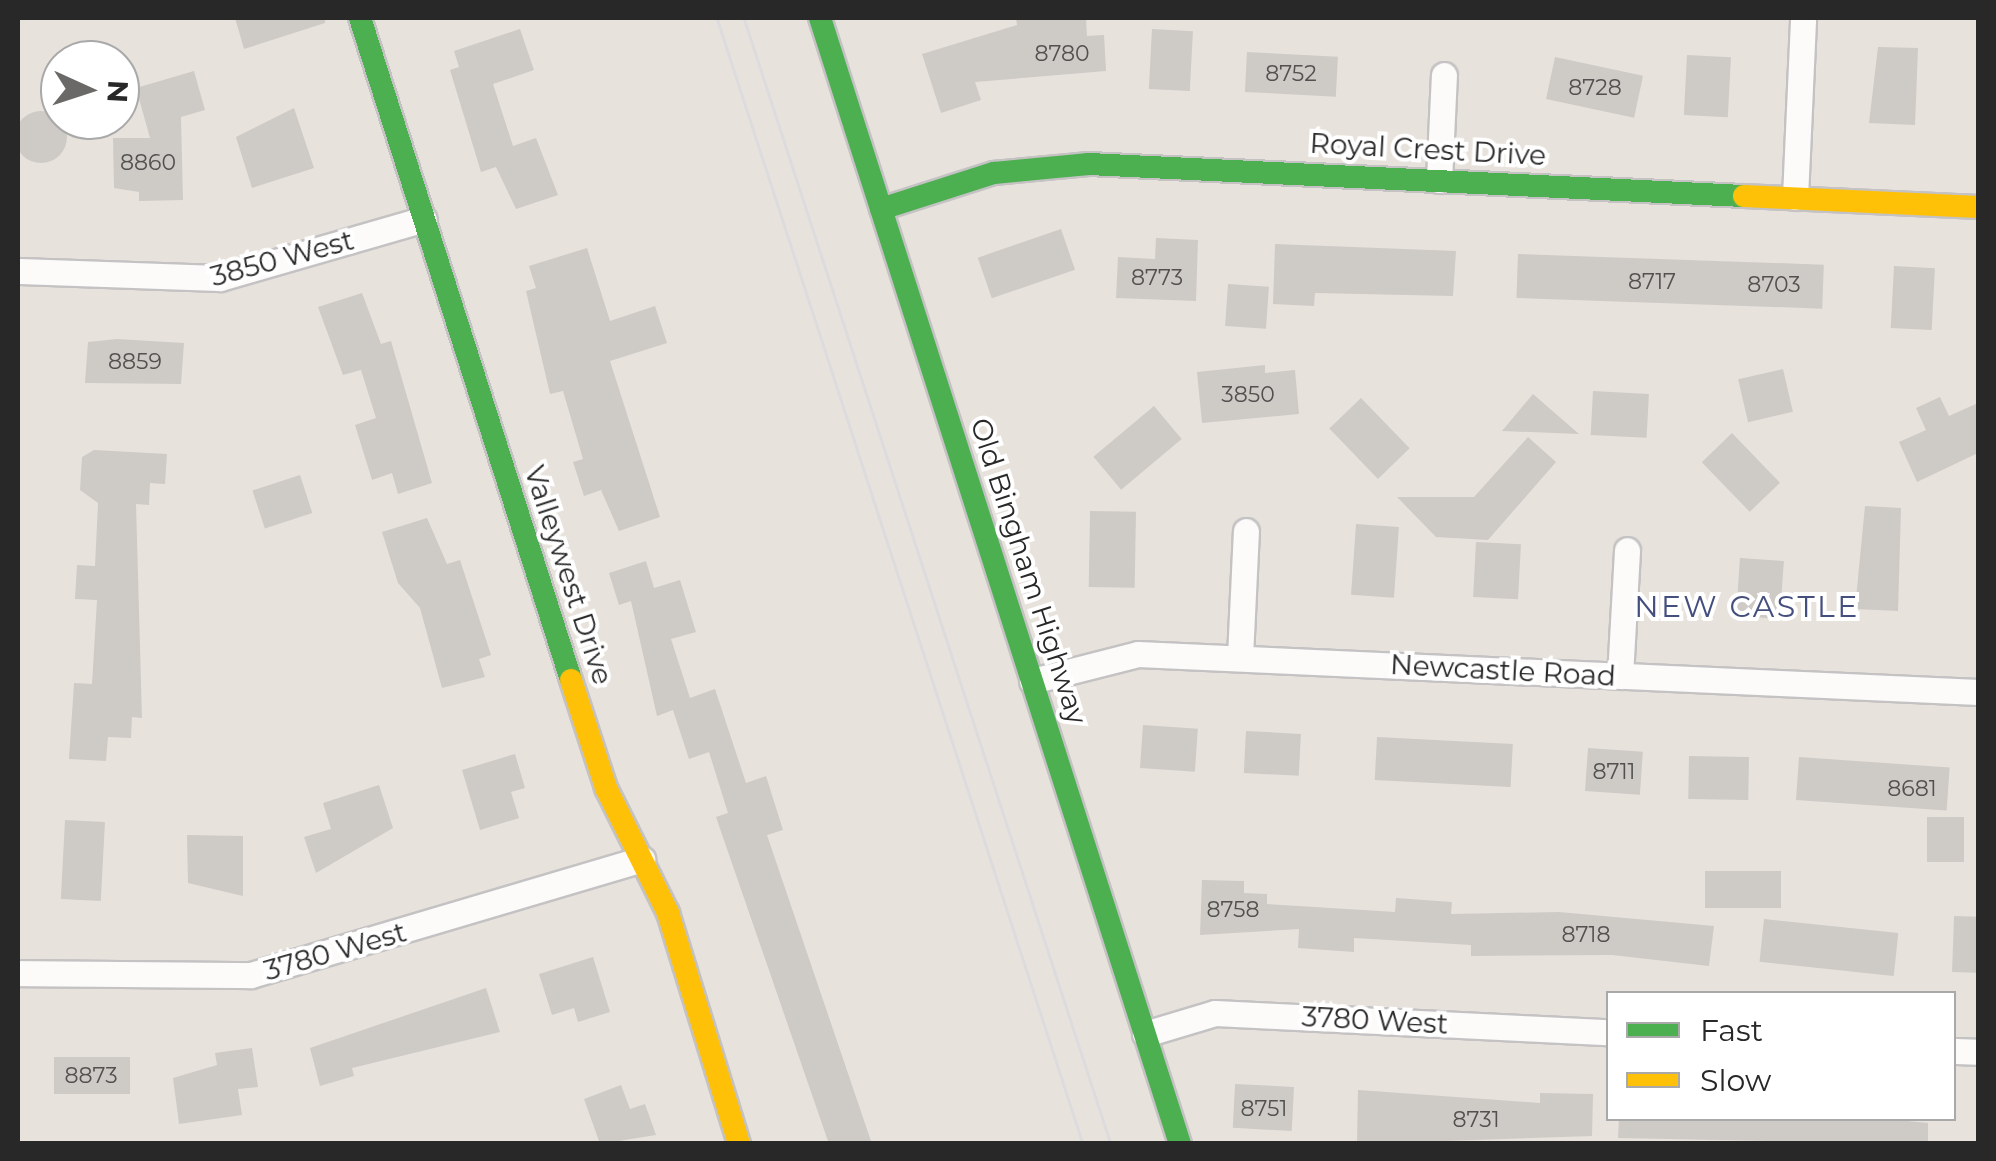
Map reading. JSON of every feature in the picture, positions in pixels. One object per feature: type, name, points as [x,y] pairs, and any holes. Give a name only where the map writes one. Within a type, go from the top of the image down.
[{"type":"street","name":"Valleywest Drive","points":[[360,18],[606,788],[642,859],[739,1144]]},
{"type":"street","name":"Old Bingham Highway","points":[[820,18],[1180,1144]]},
{"type":"street","points":[[1795,198],[1803,18]]},
{"type":"street","points":[[1439,180],[1444,75]]},
{"type":"street","name":"Royal Crest Drive","points":[[882,209],[1041,165],[1978,206]]},
{"type":"street","name":"3850 West","points":[[18,271],[220,278],[424,219]]},
{"type":"street","points":[[1240,657],[1246,530]]},
{"type":"street","points":[[1620,676],[1627,550]]},
{"type":"street","name":"Newcastle Road","points":[[1032,681],[1102,656],[1240,657],[1978,692]]},
{"type":"street","name":"3780 West","points":[[18,973],[252,974],[642,859]]},
{"type":"street","name":"3780 West","points":[[1145,1034],[1215,1013],[1606,1032]]},
{"type":"building","points":[[235,18],[325,18],[325,23],[244,49]]},
{"type":"building","points":[[1016,18],[1086,18],[1087,36],[1104,35],[1106,71],[975,82],[981,100],[941,113],[922,54],[1017,25]]},
{"type":"building","points":[[520,29],[534,70],[493,84],[513,146],[536,138],[558,195],[516,209],[496,167],[481,172],[450,70],[459,67],[454,51]]},
{"type":"building","points":[[1152,29],[1193,31],[1190,91],[1149,89]]},
{"type":"building","points":[[1878,47],[1918,48],[1915,125],[1869,123]]},
{"type":"building","points":[[1247,52],[1338,57],[1336,97],[1245,92]]},
{"type":"building","points":[[1687,55],[1731,57],[1728,117],[1684,115]]},
{"type":"building","points":[[1555,57],[1643,76],[1634,118],[1546,99]]},
{"type":"building","points":[[194,71],[205,110],[181,117],[183,200],[139,201],[139,192],[114,188],[113,140],[150,138],[140,87]]},
{"type":"building","points":[[294,108],[314,168],[252,188],[236,137]]},
{"type":"building","points":[[40,111],[40,140],[66,140],[65,147],[51,161],[31,161],[17,147],[17,127],[31,113]]},
{"type":"building","points":[[1061,229],[1075,270],[992,298],[978,258]]},
{"type":"building","points":[[1156,238],[1198,240],[1196,301],[1116,298],[1118,257],[1155,259]]},
{"type":"building","points":[[1275,244],[1456,251],[1453,296],[1315,293],[1314,306],[1273,304]]},
{"type":"building","points":[[587,248],[610,321],[655,306],[667,343],[610,361],[660,517],[619,531],[601,490],[584,496],[573,462],[583,459],[563,391],[550,394],[526,291],[536,288],[529,266]]},
{"type":"building","points":[[1518,254],[1824,265],[1822,309],[1516,298]]},
{"type":"building","points":[[1894,266],[1935,268],[1932,330],[1891,328]]},
{"type":"building","points":[[1228,284],[1269,287],[1266,329],[1225,326]]},
{"type":"building","points":[[362,293],[381,344],[391,341],[432,483],[398,494],[392,473],[372,480],[355,425],[376,418],[361,370],[343,375],[318,307]]},
{"type":"building","points":[[117,339],[184,343],[181,384],[85,383],[88,342]]},
{"type":"building","points":[[1265,365],[1265,373],[1295,370],[1299,414],[1202,423],[1197,372]]},
{"type":"building","points":[[1783,369],[1793,412],[1748,422],[1738,379]]},
{"type":"building","points":[[1593,391],[1649,394],[1647,438],[1591,435]]},
{"type":"building","points":[[1533,394],[1579,434],[1502,431]]},
{"type":"building","points":[[1940,397],[1949,416],[1978,403],[1978,453],[1917,482],[1899,442],[1926,430],[1916,408]]},
{"type":"building","points":[[1361,398],[1410,448],[1378,479],[1329,429]]},
{"type":"building","points":[[1154,406],[1182,439],[1121,490],[1093,457]]},
{"type":"building","points":[[1732,433],[1780,483],[1750,512],[1702,462]]},
{"type":"building","points":[[1528,437],[1556,462],[1488,540],[1436,537],[1397,497],[1474,497]]},
{"type":"building","points":[[94,450],[167,454],[165,484],[150,483],[149,505],[136,504],[142,718],[132,717],[131,738],[108,737],[106,761],[69,759],[74,683],[92,684],[97,600],[75,599],[77,565],[95,566],[98,503],[80,490],[82,457]]},
{"type":"building","points":[[300,475],[312,513],[265,528],[252,490]]},
{"type":"building","points":[[1865,506],[1901,508],[1898,611],[1855,609]]},
{"type":"building","points":[[1090,511],[1136,512],[1135,588],[1089,587]]},
{"type":"building","points":[[427,518],[447,564],[460,560],[491,655],[479,659],[485,677],[442,688],[420,608],[398,583],[382,532]]},
{"type":"building","points":[[1356,524],[1399,527],[1394,598],[1351,595]]},
{"type":"building","points":[[1476,542],[1521,544],[1518,599],[1473,597]]},
{"type":"building","points":[[1740,558],[1784,561],[1780,619],[1736,616]]},
{"type":"building","points":[[646,561],[654,588],[680,580],[696,632],[671,639],[690,698],[715,689],[746,783],[766,776],[783,830],[767,835],[872,1144],[829,1144],[716,817],[728,813],[709,752],[689,759],[673,710],[657,716],[631,601],[619,605],[609,573]]},
{"type":"building","points":[[1143,725],[1198,729],[1195,772],[1140,768]]},
{"type":"building","points":[[1246,731],[1301,734],[1299,776],[1244,773]]},
{"type":"building","points":[[1377,737],[1513,744],[1511,787],[1375,780]]},
{"type":"building","points":[[1588,748],[1643,752],[1640,795],[1585,791]]},
{"type":"building","points":[[515,754],[525,788],[511,792],[519,818],[480,830],[462,770]]},
{"type":"building","points":[[1689,756],[1749,757],[1748,800],[1688,799]]},
{"type":"building","points":[[1799,757],[1950,768],[1947,810],[1796,800]]},
{"type":"building","points":[[379,785],[393,828],[316,873],[304,837],[331,829],[323,803]]},
{"type":"building","points":[[1927,817],[1964,817],[1964,862],[1927,862]]},
{"type":"building","points":[[65,820],[105,822],[101,901],[61,899]]},
{"type":"building","points":[[187,835],[243,836],[243,896],[188,883]]},
{"type":"building","points":[[1705,871],[1781,871],[1781,908],[1705,908]]},
{"type":"building","points":[[1202,880],[1244,881],[1244,893],[1267,894],[1267,904],[1395,912],[1396,898],[1452,902],[1451,914],[1559,912],[1714,926],[1709,966],[1612,955],[1471,956],[1471,945],[1354,938],[1354,952],[1298,948],[1299,929],[1200,935]]},
{"type":"building","points":[[1954,916],[1978,917],[1976,973],[1952,972]]},
{"type":"building","points":[[1764,919],[1898,933],[1894,976],[1760,962]]},
{"type":"building","points":[[593,957],[610,1012],[578,1022],[574,1008],[552,1015],[539,974]]},
{"type":"building","points":[[486,988],[500,1032],[352,1068],[354,1076],[320,1086],[310,1048]]},
{"type":"building","points":[[252,1048],[258,1087],[238,1089],[242,1115],[179,1124],[173,1078],[217,1065],[215,1053]]},
{"type":"building","points":[[54,1057],[130,1057],[130,1094],[54,1094]]},
{"type":"building","points":[[1235,1084],[1294,1087],[1292,1131],[1233,1128]]},
{"type":"building","points":[[621,1085],[630,1109],[645,1104],[656,1135],[600,1144],[584,1099]]},
{"type":"building","points":[[1358,1090],[1540,1103],[1540,1093],[1593,1094],[1592,1136],[1357,1144]]},
{"type":"building","points":[[1619,1121],[1928,1123],[1928,1144],[1618,1138]]},
{"type":"tram line","points":[[717,18],[1083,1144]]},
{"type":"tram line","points":[[744,18],[1111,1144]]},
{"type":"traffic: fast","points":[[360,18],[571,680]]},
{"type":"traffic: fast","points":[[820,18],[1180,1144]]},
{"type":"traffic: fast","points":[[881,209],[994,173],[1089,164],[1744,196]]},
{"type":"traffic: slow","points":[[1744,196],[1978,207]]},
{"type":"traffic: slow","points":[[571,680],[606,788],[668,913],[739,1144]]},
{"type":"district","name":"NEW CASTLE","points":[[1747,607]]}]
